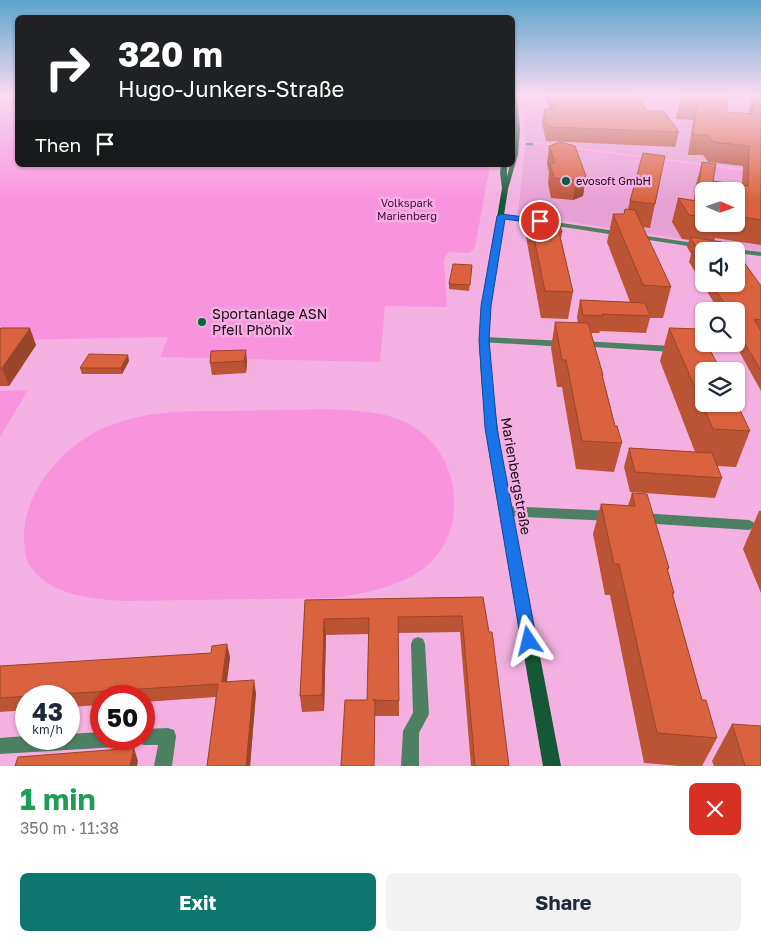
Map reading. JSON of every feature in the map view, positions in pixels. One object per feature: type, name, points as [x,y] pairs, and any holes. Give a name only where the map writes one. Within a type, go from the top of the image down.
[{"type":"main road","name":"Marienbergstraße","points":[[515,149],[517,130]]},
{"type":"main road","name":"Marienbergstraße","points":[[504,167],[505,189],[486,306],[484,340],[491,428],[552,766]]},
{"type":"main road","name":"Marienbergstraße","points":[[505,189],[512,174],[513,167]]},
{"type":"street","points":[[501,216],[761,254]]},
{"type":"street","points":[[484,340],[672,349]]},
{"type":"street","points":[[505,511],[540,511],[749,525]]},
{"type":"street","points":[[410,766],[410,730],[420,714],[418,644]]},
{"type":"street","points":[[155,737],[168,736],[163,766]]},
{"type":"street","points":[[0,746],[90,741]]},
{"type":"shaded area","points":[[524,130],[761,130],[761,171],[526,141]]},
{"type":"shaded area","points":[[525,146],[761,177],[761,251],[745,249],[745,242],[702,242],[518,214]]},
{"type":"green space","name":"Volkspark Marienberg","points":[[0,130],[15,130],[15,167],[490,167],[475,247],[470,253],[449,252],[444,259],[447,307],[385,306],[380,362],[160,357],[168,337],[8,340],[0,350]]},
{"type":"green space","points":[[530,143],[761,173],[761,177],[525,146],[525,144]]},
{"type":"green space","points":[[28,390],[0,437],[0,391]]},
{"type":"green space","points":[[329,409],[379,414],[407,423],[424,434],[437,449],[447,466],[453,485],[452,525],[445,543],[433,560],[412,576],[372,591],[332,598],[124,601],[84,597],[58,589],[47,583],[37,574],[28,562],[24,542],[29,506],[47,474],[59,459],[88,436],[119,422],[166,413]]},
{"type":"building","points":[[620,130],[677,130],[679,132]]},
{"type":"building","points":[[694,130],[761,130],[761,220],[745,217],[745,186],[748,186],[749,146],[713,142],[708,135],[693,135]]},
{"type":"building","points":[[560,142],[575,146],[586,176],[576,180],[554,178],[550,164],[555,162],[549,146]]},
{"type":"building","points":[[643,153],[665,156],[655,204],[630,201]]},
{"type":"building","points":[[702,162],[716,164],[713,181],[720,182],[699,182]]},
{"type":"building","points":[[678,198],[695,201],[695,216],[689,215]]},
{"type":"building","points":[[625,209],[635,210],[671,287],[643,285],[613,214],[624,214]]},
{"type":"building","points":[[529,214],[556,215],[562,232],[559,232],[573,292],[545,291]]},
{"type":"building","points":[[690,237],[722,242],[695,242],[695,245]]},
{"type":"building","points":[[453,264],[472,265],[470,285],[449,284]]},
{"type":"building","points":[[745,264],[761,286],[761,320],[754,319],[761,331],[761,371],[745,344],[745,302],[723,302],[717,292],[745,292]]},
{"type":"building","points":[[580,300],[645,303],[650,316],[583,315]]},
{"type":"building","points":[[555,322],[588,323],[615,426],[617,426],[622,443],[582,441],[566,360],[562,360]]},
{"type":"building","points":[[30,328],[2,368],[0,368],[0,329]]},
{"type":"building","points":[[669,328],[695,329],[695,352],[711,352],[716,362],[695,362],[695,388]]},
{"type":"building","points":[[246,350],[244,361],[210,363],[211,351]]},
{"type":"building","points":[[89,354],[128,355],[121,368],[80,368]]},
{"type":"building","points":[[706,412],[741,412],[750,431],[713,429]]},
{"type":"building","points":[[629,448],[712,453],[722,478],[635,472]]},
{"type":"building","points":[[632,493],[647,494],[669,568],[667,568],[674,593],[672,593],[702,700],[706,700],[717,738],[657,733],[619,564],[614,564],[601,504],[635,506]]},
{"type":"building","points":[[483,597],[489,632],[492,632],[509,766],[475,766],[462,616],[398,617],[399,701],[375,700],[374,766],[341,766],[345,700],[367,700],[369,618],[324,619],[322,695],[300,696],[305,600]]},
{"type":"building","points":[[227,644],[222,682],[254,680],[246,766],[207,766],[218,684],[155,688],[155,685],[90,685],[90,692],[80,693],[80,685],[15,685],[15,697],[0,698],[0,666],[211,653],[212,646]]},
{"type":"building","points":[[732,724],[761,726],[761,766],[745,766]]},
{"type":"building","points":[[108,750],[134,750],[130,766],[15,766],[18,757]]},
{"type":"waterway","points":[[527,144],[532,144]]},
{"type":"place","name":"evosoft GmbH","points":[[566,181]]},
{"type":"place","name":"Sportanlage ASN Pfeil Phönix","points":[[202,322]]},
{"type":"route","points":[[529,641],[491,428],[486,377],[484,321],[501,216],[540,221]]}]
